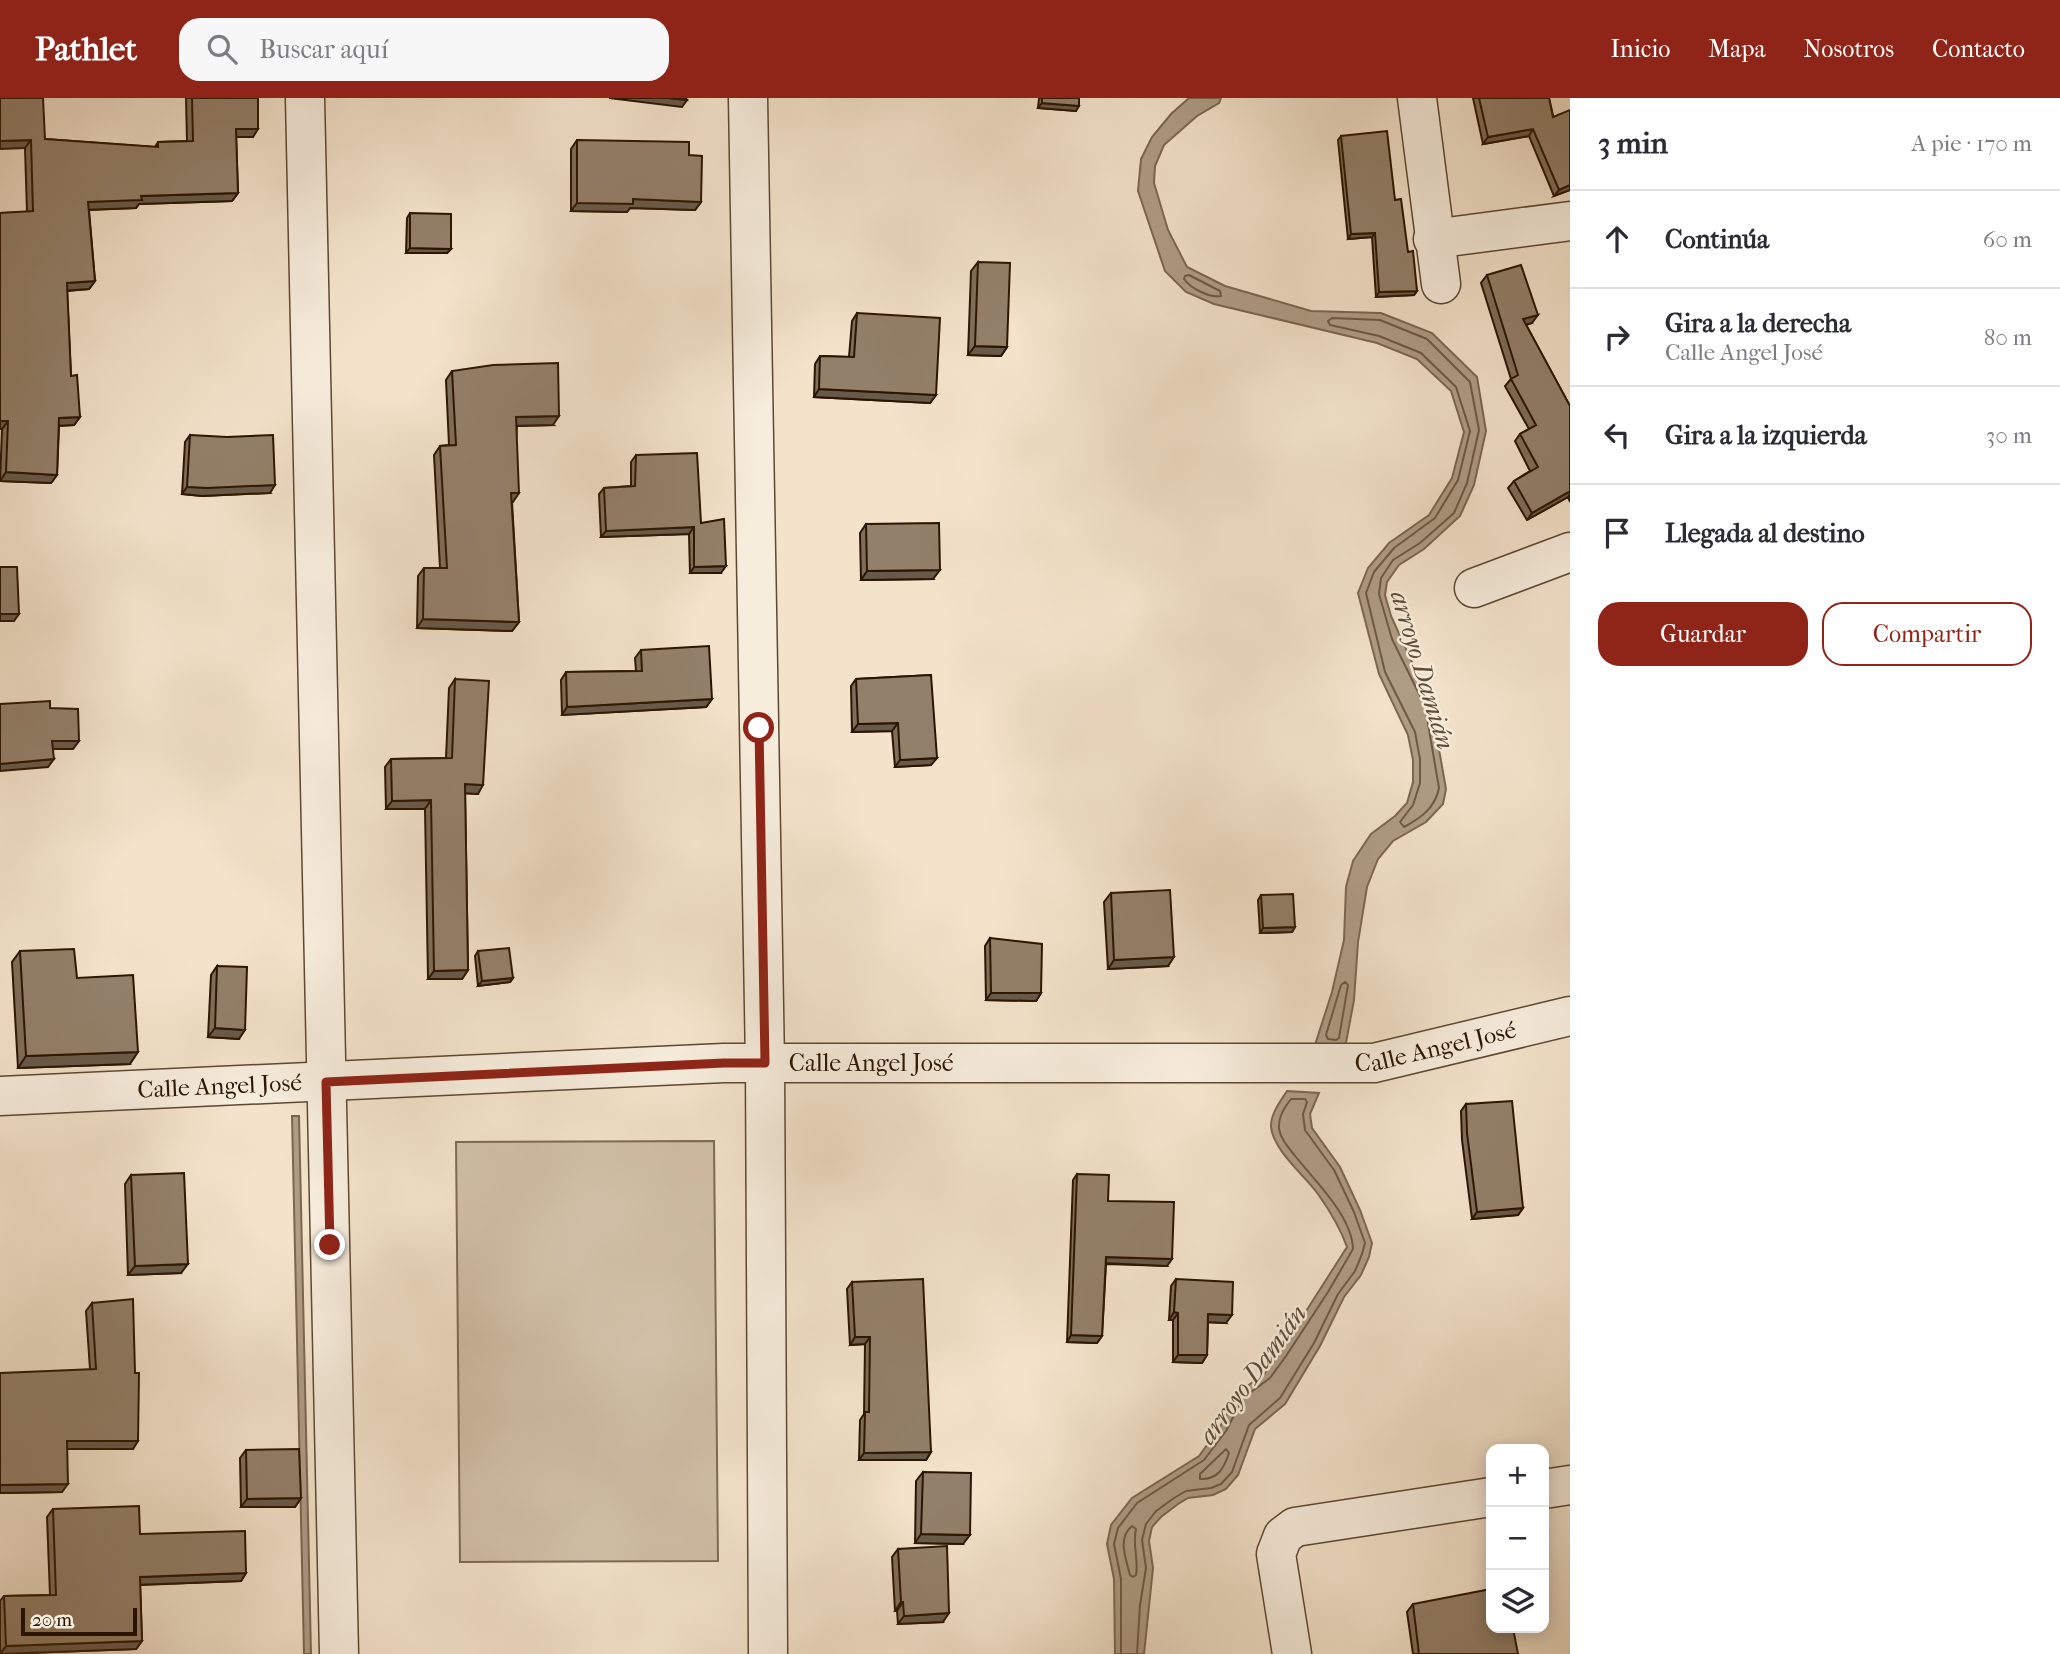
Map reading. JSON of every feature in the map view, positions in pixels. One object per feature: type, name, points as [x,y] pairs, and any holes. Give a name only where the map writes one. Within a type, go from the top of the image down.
[{"type":"street","points":[[305,98],[339,1654]]},
{"type":"street","points":[[748,98],[765,1063],[768,1654]]},
{"type":"street","points":[[1417,98],[1433,239],[1441,284]]},
{"type":"street","points":[[1433,239],[1570,221]]},
{"type":"street","points":[[1474,588],[1570,552]]},
{"type":"street","name":"Calle Angel José","points":[[0,1096],[724,1063],[1374,1063],[1570,1016]]},
{"type":"street","points":[[1549,1488],[1570,1485]]},
{"type":"street","points":[[1292,1654],[1276,1554],[1283,1536],[1295,1527],[1486,1498]]},
{"type":"shaded area","points":[[714,1141],[718,1561],[460,1562],[456,1142]]},
{"type":"water","points":[[1189,98],[1221,98],[1219,103],[1197,116],[1164,145],[1155,166],[1154,183],[1168,230],[1187,267],[1225,286],[1311,311],[1381,313],[1432,333],[1477,377],[1486,431],[1474,485],[1460,516],[1424,549],[1399,565],[1387,582],[1385,595],[1391,616],[1431,704],[1446,789],[1443,804],[1426,822],[1393,841],[1378,859],[1367,887],[1358,942],[1354,1000],[1345,1048],[1315,1045],[1332,992],[1344,940],[1346,887],[1353,861],[1371,834],[1407,803],[1413,782],[1413,760],[1408,735],[1379,674],[1358,593],[1368,568],[1389,543],[1429,515],[1452,478],[1464,432],[1451,391],[1417,359],[1377,343],[1214,304],[1186,292],[1165,271],[1138,191],[1141,159],[1152,137]]},
{"type":"water","points":[[1287,1091],[1319,1093],[1310,1114],[1312,1128],[1340,1167],[1360,1210],[1372,1243],[1369,1257],[1285,1404],[1255,1429],[1238,1475],[1226,1489],[1213,1495],[1188,1498],[1178,1504],[1152,1527],[1149,1541],[1153,1568],[1144,1654],[1115,1654],[1114,1579],[1107,1544],[1111,1525],[1132,1498],[1199,1456],[1220,1427],[1238,1393],[1265,1373],[1280,1352],[1347,1247],[1327,1207],[1283,1153],[1273,1135],[1273,1117]]},
{"type":"water","points":[[292,1116],[299,1116],[311,1654],[304,1654]]},
{"type":"building","points":[[0,98],[43,98],[45,139],[158,147],[158,142],[193,141],[192,98],[258,98],[258,129],[236,129],[238,193],[141,196],[142,200],[88,202],[95,281],[67,283],[71,376],[77,375],[80,417],[59,418],[57,475],[6,472],[8,421],[0,421],[0,213],[33,211],[31,140],[0,141]]},
{"type":"building","points":[[1042,98],[1079,98],[1079,106],[1042,103]]},
{"type":"building","points":[[1479,98],[1549,98],[1553,117],[1570,110],[1570,185],[1559,190],[1533,129],[1488,137]]},
{"type":"building","points":[[1387,131],[1395,200],[1401,199],[1408,252],[1413,251],[1417,291],[1379,292],[1375,233],[1351,234],[1341,136]]},
{"type":"building","points":[[577,140],[689,142],[689,155],[702,156],[701,202],[633,199],[633,204],[577,203]]},
{"type":"building","points":[[410,213],[451,214],[451,249],[410,248]]},
{"type":"building","points":[[978,262],[1010,263],[1007,347],[975,346]]},
{"type":"building","points":[[1521,265],[1538,315],[1523,319],[1570,406],[1570,491],[1532,513],[1514,481],[1538,467],[1520,434],[1536,425],[1511,379],[1518,375],[1487,275]]},
{"type":"building","points":[[857,313],[940,318],[936,395],[819,389],[820,356],[854,357]]},
{"type":"building","points":[[558,363],[559,416],[516,417],[519,493],[511,493],[519,622],[423,619],[424,568],[447,568],[440,446],[456,445],[452,371],[493,365]]},
{"type":"building","points":[[190,435],[273,435],[275,485],[187,487]]},
{"type":"building","points":[[697,453],[701,523],[724,519],[726,566],[694,567],[694,527],[606,531],[604,488],[635,486],[636,455]]},
{"type":"building","points":[[939,523],[940,570],[867,571],[866,524]]},
{"type":"building","points":[[0,567],[17,567],[19,614],[0,614]]},
{"type":"building","points":[[709,646],[712,699],[567,707],[566,672],[642,671],[641,650]]},
{"type":"building","points":[[931,675],[937,758],[900,760],[898,723],[858,724],[856,679]]},
{"type":"building","points":[[455,679],[489,681],[483,785],[465,784],[468,970],[434,971],[431,800],[392,801],[391,759],[452,758]]},
{"type":"building","points":[[50,701],[50,708],[78,709],[79,741],[52,741],[54,759],[0,764],[0,704]]},
{"type":"building","points":[[1170,890],[1174,957],[1114,960],[1111,893]]},
{"type":"building","points":[[1293,894],[1295,927],[1263,928],[1261,895]]},
{"type":"building","points":[[990,938],[1042,944],[1041,993],[991,993]]},
{"type":"building","points":[[509,948],[513,978],[482,981],[478,951]]},
{"type":"building","points":[[74,949],[77,978],[133,975],[138,1052],[26,1056],[20,951]]},
{"type":"building","points":[[217,966],[247,967],[245,1030],[215,1028]]},
{"type":"building","points":[[1512,1101],[1523,1208],[1477,1212],[1466,1104]]},
{"type":"building","points":[[184,1173],[188,1264],[135,1266],[131,1175]]},
{"type":"building","points":[[1077,1174],[1109,1175],[1108,1201],[1174,1202],[1172,1259],[1106,1257],[1102,1336],[1071,1335]]},
{"type":"building","points":[[923,1279],[931,1452],[864,1453],[865,1412],[869,1412],[870,1337],[855,1337],[852,1282]]},
{"type":"building","points":[[1176,1279],[1233,1282],[1232,1315],[1208,1314],[1207,1355],[1178,1355],[1178,1313],[1174,1312]]},
{"type":"building","points":[[133,1299],[135,1373],[139,1373],[138,1441],[67,1441],[68,1484],[0,1485],[0,1373],[96,1369],[92,1303]]},
{"type":"building","points":[[299,1449],[301,1498],[247,1499],[246,1450]]},
{"type":"building","points":[[923,1472],[971,1473],[970,1535],[921,1534]]},
{"type":"building","points":[[139,1506],[140,1534],[245,1531],[246,1573],[140,1577],[142,1641],[6,1646],[4,1596],[56,1595],[53,1509]]},
{"type":"building","points":[[947,1546],[949,1613],[904,1616],[898,1549]]},
{"type":"building","points":[[1486,1590],[1486,1633],[1514,1633],[1518,1654],[1419,1654],[1413,1604]]},
{"type":"route","points":[[330,1245],[326,1082],[765,1063],[759,728]]},
{"type":"water label","name":"arroyo Damián","points":[[1423,670]]},
{"type":"water label","name":"arroyo Damián","points":[[1252,1374]]}]
